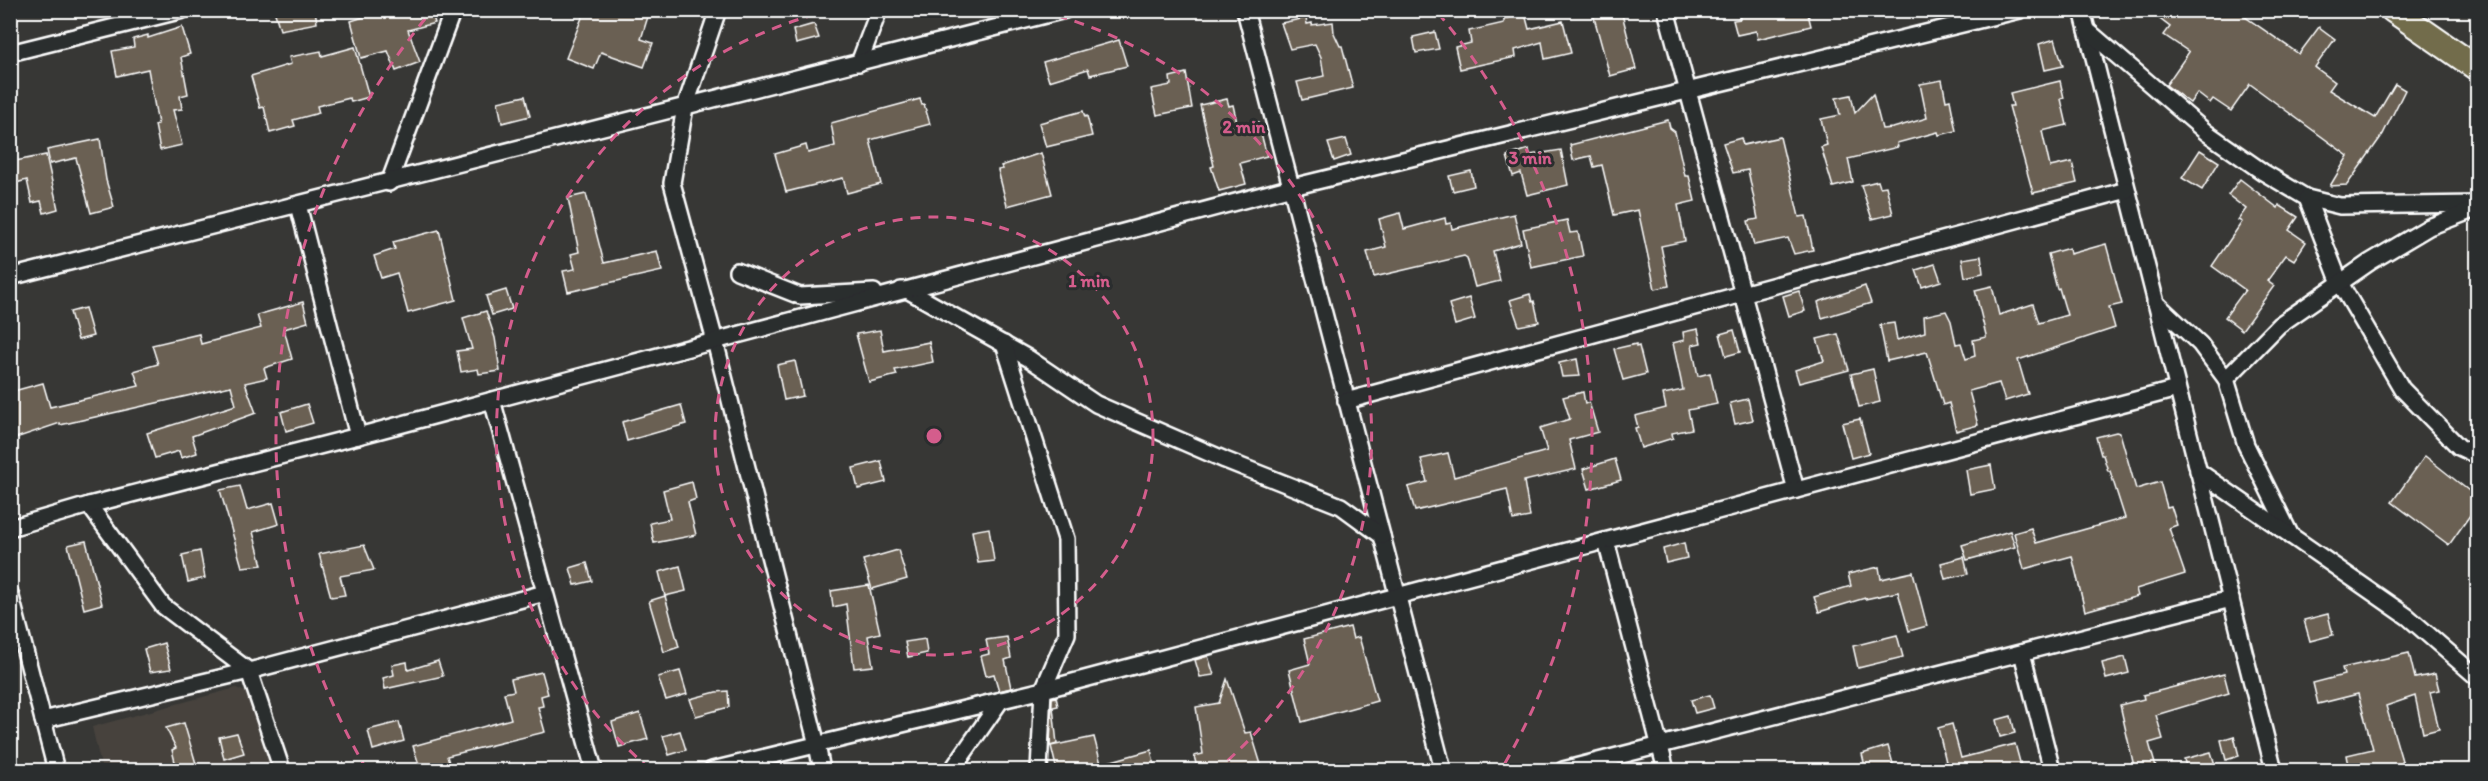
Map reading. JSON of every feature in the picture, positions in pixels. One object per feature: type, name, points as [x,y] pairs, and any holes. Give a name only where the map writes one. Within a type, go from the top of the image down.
[{"type":"main road","points":[[2393,10],[2478,69]]},
{"type":"street","points":[[10,53],[183,10]]},
{"type":"street","points":[[389,183],[453,10]]},
{"type":"street","points":[[718,10],[685,107],[672,183],[715,340],[822,771]]},
{"type":"street","points":[[859,63],[879,10]]},
{"type":"street","points":[[10,277],[389,183],[1065,10]]},
{"type":"street","points":[[1245,10],[1443,771]]},
{"type":"street","points":[[1666,10],[1796,490]]},
{"type":"street","points":[[10,528],[89,505],[358,436],[1292,187],[2020,10]]},
{"type":"street","points":[[2082,10],[2274,771]]},
{"type":"street","points":[[2087,30],[2207,133],[2307,198],[2340,206],[2478,206]]},
{"type":"street","points":[[1346,400],[2127,190]]},
{"type":"street","points":[[2307,198],[2340,283],[2402,389],[2459,447],[2478,456]]},
{"type":"street","points":[[298,205],[358,436]]},
{"type":"street","points":[[2226,379],[2279,325],[2370,262],[2429,227],[2478,206]]},
{"type":"street","points":[[737,271],[800,296],[907,290],[1028,358],[1096,404],[1225,460],[1341,506],[1382,536]]},
{"type":"street","points":[[2156,302],[2200,344],[2226,379],[2246,445],[2292,539]]},
{"type":"street","points":[[1004,344],[1066,539],[1067,634],[1043,690],[1039,771]]},
{"type":"street","points":[[712,771],[1043,690],[2177,389]]},
{"type":"street","points":[[492,400],[594,771]]},
{"type":"street","points":[[2199,471],[2292,539],[2408,617],[2478,678]]},
{"type":"street","points":[[89,505],[162,606],[249,671],[282,771]]},
{"type":"street","points":[[1606,541],[1666,771]]},
{"type":"street","points":[[10,593],[56,771]]},
{"type":"street","points":[[43,720],[249,671],[545,593]]},
{"type":"street","points":[[1563,771],[2230,599]]},
{"type":"street","points":[[2022,653],[2052,771]]},
{"type":"street","points":[[952,771],[1001,700]]},
{"type":"shaded area","points":[[236,688],[269,702],[285,770],[102,770],[92,727]]},
{"type":"building","points":[[274,10],[315,10],[317,23],[280,30]]},
{"type":"building","points":[[376,10],[431,10],[435,23],[408,30],[420,62],[396,71],[388,51],[361,58],[351,21],[376,13]]},
{"type":"building","points":[[585,10],[650,10],[641,39],[653,43],[644,67],[601,52],[594,69],[566,58]]},
{"type":"building","points":[[1507,10],[1524,10],[1529,29],[1563,21],[1571,53],[1545,59],[1542,42],[1515,50],[1516,57],[1460,69],[1455,47],[1471,43],[1469,31],[1504,23],[1504,19],[1509,18]]},
{"type":"building","points":[[1592,10],[1621,10],[1636,69],[1610,76]]},
{"type":"building","points":[[1739,10],[1807,10],[1811,26],[1758,39],[1756,31],[1737,35],[1733,20],[1740,19]]},
{"type":"building","points":[[2148,10],[2235,10],[2299,54],[2319,27],[2335,39],[2315,67],[2335,82],[2329,90],[2375,118],[2395,84],[2405,90],[2383,134],[2347,185],[2330,186],[2348,156],[2250,84],[2231,111],[2213,99],[2210,103],[2197,93],[2190,103],[2166,85],[2189,52],[2164,35],[2170,27]]},
{"type":"building","points":[[1306,18],[1307,24],[1312,23],[1312,25],[1333,22],[1334,33],[1342,46],[1353,88],[1302,100],[1297,82],[1324,76],[1321,57],[1315,44],[1290,49],[1281,23]]},
{"type":"building","points":[[814,24],[819,38],[796,44],[793,30]]},
{"type":"building","points":[[182,27],[190,54],[181,57],[188,94],[180,96],[182,109],[173,110],[182,145],[160,150],[155,125],[158,124],[148,69],[117,76],[112,51],[134,47],[133,39],[148,35],[148,38]]},
{"type":"building","points":[[1435,32],[1439,49],[1416,53],[1413,37]]},
{"type":"building","points":[[2055,39],[2063,66],[2045,70],[2039,44]]},
{"type":"building","points":[[1119,40],[1127,66],[1090,75],[1088,69],[1049,81],[1043,62]]},
{"type":"building","points":[[355,47],[369,97],[351,102],[350,98],[317,106],[319,113],[293,120],[295,126],[270,133],[264,107],[260,108],[251,76],[291,64],[289,57],[321,51],[322,56]]},
{"type":"building","points":[[1186,73],[1192,108],[1157,115],[1151,89],[1171,85],[1170,77]]},
{"type":"building","points":[[1942,80],[1946,101],[1950,100],[1956,131],[1939,135],[1938,132],[1897,143],[1898,147],[1848,159],[1853,182],[1833,187],[1821,147],[1827,145],[1821,119],[1840,115],[1836,98],[1851,95],[1855,113],[1873,94],[1882,129],[1893,128],[1927,118],[1920,84]]},
{"type":"building","points":[[2060,81],[2064,98],[2061,99],[2067,125],[2042,131],[2050,167],[2072,162],[2077,183],[2033,193],[2009,106],[2013,106],[2010,93]]},
{"type":"building","points":[[525,96],[530,116],[502,123],[498,102]]},
{"type":"building","points":[[920,99],[922,105],[924,104],[930,124],[870,140],[881,184],[847,193],[843,178],[786,192],[775,154],[806,145],[808,153],[835,146],[831,123]]},
{"type":"building","points":[[1227,99],[1229,106],[1233,105],[1238,127],[1258,122],[1267,156],[1240,163],[1246,184],[1219,191],[1211,167],[1214,166],[1200,105]]},
{"type":"building","points":[[1083,111],[1085,117],[1087,116],[1092,136],[1046,147],[1039,123]]},
{"type":"building","points":[[1668,120],[1670,128],[1675,132],[1685,176],[1689,176],[1695,201],[1678,205],[1685,241],[1661,246],[1669,286],[1655,289],[1638,210],[1614,215],[1602,165],[1594,167],[1591,156],[1573,160],[1570,145]]},
{"type":"building","points":[[1780,137],[1799,217],[1806,216],[1813,250],[1794,254],[1788,238],[1754,245],[1748,221],[1758,219],[1748,170],[1733,173],[1723,143],[1741,138],[1743,145]]},
{"type":"building","points":[[100,139],[106,180],[114,207],[91,213],[76,158],[50,164],[47,150]]},
{"type":"building","points":[[1346,139],[1351,155],[1334,161],[1328,143]]},
{"type":"building","points":[[1529,149],[1530,155],[1561,150],[1568,185],[1527,195],[1521,173],[1513,176],[1507,156]]},
{"type":"building","points":[[2200,150],[2219,162],[2202,190],[2182,178]]},
{"type":"building","points":[[1041,153],[1052,194],[1007,206],[998,170],[1003,169],[1001,166]]},
{"type":"building","points":[[46,155],[58,209],[44,213],[41,201],[32,203],[27,180],[12,184],[10,162]]},
{"type":"building","points":[[1471,171],[1474,186],[1453,191],[1449,176]]},
{"type":"building","points":[[2240,179],[2278,208],[2279,205],[2298,217],[2289,230],[2306,242],[2294,260],[2286,255],[2267,281],[2274,286],[2242,330],[2225,317],[2245,290],[2212,266],[2242,222],[2238,220],[2246,209],[2228,195]]},
{"type":"building","points":[[1878,181],[1880,187],[1886,186],[1893,214],[1872,219],[1861,185]]},
{"type":"building","points":[[586,194],[604,263],[657,251],[662,271],[568,292],[563,271],[575,269],[571,254],[579,252],[568,198]]},
{"type":"building","points":[[1400,213],[1404,229],[1445,218],[1446,224],[1451,223],[1452,229],[1514,214],[1521,243],[1493,251],[1500,281],[1475,287],[1467,258],[1464,256],[1374,277],[1367,252],[1386,247],[1379,219]]},
{"type":"building","points":[[1567,220],[1570,233],[1578,232],[1583,256],[1531,267],[1523,229]]},
{"type":"building","points":[[439,230],[456,300],[408,313],[397,273],[381,278],[374,256],[395,249],[393,242]]},
{"type":"building","points":[[2106,244],[2122,304],[2109,307],[2115,328],[2018,360],[2028,394],[2005,401],[1999,383],[1969,391],[1978,425],[1956,431],[1949,403],[1943,405],[1927,352],[1887,361],[1880,325],[1894,323],[1897,340],[1925,332],[1924,316],[1946,311],[1951,321],[1956,344],[1961,343],[1966,359],[1975,356],[1973,340],[1986,337],[1986,335],[1975,290],[1992,286],[1999,315],[2033,304],[2039,323],[2067,315],[2059,288],[2057,289],[2048,254],[2069,248],[2070,254]]},
{"type":"building","points":[[1981,256],[1983,273],[1965,277],[1962,259]]},
{"type":"building","points":[[1935,264],[1941,281],[1922,287],[1916,270]]},
{"type":"building","points":[[1865,286],[1871,303],[1822,318],[1818,302]]},
{"type":"building","points":[[506,290],[512,309],[492,315],[486,296]]},
{"type":"building","points":[[1799,291],[1805,311],[1789,316],[1783,296]]},
{"type":"building","points":[[1530,294],[1539,322],[1519,326],[1510,300]]},
{"type":"building","points":[[1469,298],[1475,319],[1455,325],[1449,304]]},
{"type":"building","points":[[303,302],[308,322],[284,329],[292,359],[264,368],[267,378],[245,383],[256,413],[192,436],[197,453],[181,458],[179,451],[155,458],[147,433],[236,405],[231,386],[60,425],[60,423],[10,440],[10,392],[43,383],[50,407],[139,386],[134,371],[158,364],[152,345],[199,334],[201,344],[261,328],[257,315]]},
{"type":"building","points":[[85,308],[93,336],[78,340],[70,312]]},
{"type":"building","points":[[486,311],[495,338],[500,371],[479,374],[478,369],[461,372],[457,351],[472,349],[463,318]]},
{"type":"building","points":[[1698,329],[1701,343],[1692,345],[1698,376],[1710,373],[1717,404],[1688,410],[1692,429],[1672,433],[1673,438],[1641,448],[1635,428],[1638,427],[1635,416],[1666,408],[1663,394],[1683,390],[1673,343],[1684,340],[1683,332]]},
{"type":"building","points":[[880,330],[884,351],[929,342],[933,362],[895,370],[897,375],[869,382],[856,334]]},
{"type":"building","points":[[1734,330],[1740,352],[1726,356],[1720,334]]},
{"type":"building","points":[[1838,334],[1849,370],[1799,383],[1795,370],[1824,361],[1817,339]]},
{"type":"building","points":[[1636,344],[1636,347],[1639,346],[1646,374],[1623,380],[1614,349]]},
{"type":"building","points":[[1577,359],[1580,376],[1562,377],[1559,363]]},
{"type":"building","points":[[795,361],[803,396],[784,400],[777,365]]},
{"type":"building","points":[[1873,369],[1880,402],[1859,407],[1851,374]]},
{"type":"building","points":[[1583,392],[1585,404],[1589,402],[1598,432],[1569,440],[1576,469],[1524,481],[1530,517],[1513,520],[1507,489],[1415,511],[1408,487],[1427,482],[1421,459],[1448,453],[1454,477],[1547,451],[1540,428],[1570,419],[1563,397]]},
{"type":"building","points":[[1748,399],[1753,420],[1735,424],[1730,403]]},
{"type":"building","points":[[307,404],[313,423],[286,431],[281,412]]},
{"type":"building","points":[[681,405],[686,424],[627,441],[622,422]]},
{"type":"building","points":[[1860,419],[1869,453],[1851,458],[1842,423]]},
{"type":"building","points":[[2120,433],[2136,489],[2160,482],[2167,507],[2171,506],[2177,525],[2169,528],[2185,574],[2136,589],[2138,596],[2085,611],[2072,556],[2024,569],[2014,533],[2031,528],[2036,543],[2125,518],[2096,437]]},
{"type":"building","points":[[2425,456],[2478,498],[2478,504],[2449,545],[2392,502]]},
{"type":"building","points":[[1615,459],[1621,480],[1589,489],[1583,469]]},
{"type":"building","points":[[881,461],[886,482],[858,489],[853,468]]},
{"type":"building","points":[[1991,465],[1995,489],[1970,494],[1966,470]]},
{"type":"building","points":[[692,482],[696,499],[688,502],[696,535],[654,543],[650,523],[670,519],[663,490]]},
{"type":"building","points":[[240,486],[247,510],[273,503],[279,524],[253,532],[262,565],[242,567],[220,490]]},
{"type":"building","points":[[989,528],[994,561],[978,563],[972,531]]},
{"type":"building","points":[[2010,531],[2015,547],[1967,560],[1962,545]]},
{"type":"building","points":[[86,541],[102,604],[84,609],[68,545]]},
{"type":"building","points":[[1684,543],[1687,558],[1666,563],[1663,549]]},
{"type":"building","points":[[364,545],[374,570],[340,576],[345,595],[331,597],[319,554]]},
{"type":"building","points":[[898,550],[907,579],[872,589],[863,560]]},
{"type":"building","points":[[200,551],[205,578],[188,582],[182,555]]},
{"type":"building","points":[[1964,557],[1968,574],[1945,579],[1941,563]]},
{"type":"building","points":[[587,563],[592,581],[575,585],[570,568]]},
{"type":"building","points":[[680,566],[686,591],[665,596],[659,572]]},
{"type":"building","points":[[1879,567],[1881,579],[1913,572],[1927,626],[1909,631],[1898,592],[1865,598],[1819,612],[1814,597],[1851,586],[1848,574]]},
{"type":"building","points":[[869,585],[880,633],[868,636],[873,666],[854,668],[846,604],[833,607],[831,591]]},
{"type":"building","points":[[665,596],[679,647],[664,652],[649,601]]},
{"type":"building","points":[[2328,614],[2333,635],[2310,641],[2304,620]]},
{"type":"building","points":[[1350,627],[1353,639],[1359,637],[1377,701],[1302,722],[1289,670],[1310,664],[1304,639]]},
{"type":"building","points":[[1897,635],[1903,657],[1858,668],[1853,646]]},
{"type":"building","points":[[1007,637],[1011,658],[1005,660],[1011,688],[999,691],[994,674],[986,676],[981,656],[989,654],[986,640]]},
{"type":"building","points":[[925,639],[927,653],[908,657],[905,642]]},
{"type":"building","points":[[164,643],[171,669],[150,672],[144,649]]},
{"type":"building","points":[[2409,653],[2415,678],[2435,674],[2439,690],[2430,692],[2439,729],[2423,733],[2415,696],[2386,706],[2405,771],[2385,771],[2384,767],[2368,771],[2350,771],[2347,755],[2373,749],[2358,694],[2318,704],[2313,683],[2344,675],[2342,668]]},
{"type":"building","points":[[1208,656],[1214,675],[1200,677],[1195,660]]},
{"type":"building","points":[[2125,657],[2129,673],[2106,679],[2102,663]]},
{"type":"building","points":[[438,661],[443,676],[385,689],[383,678],[394,675],[392,665],[407,662],[408,670]]},
{"type":"building","points":[[680,671],[687,694],[666,700],[658,677]]},
{"type":"building","points":[[542,672],[548,694],[541,696],[543,706],[538,707],[545,732],[447,756],[449,763],[421,771],[413,746],[511,719],[504,693],[514,691],[511,679]]},
{"type":"building","points":[[2224,674],[2229,693],[2156,715],[2163,739],[2149,743],[2157,771],[2135,771],[2120,705],[2144,699],[2143,695]]},
{"type":"building","points":[[1227,679],[1245,733],[1251,732],[1263,771],[1198,771],[1194,756],[1203,754],[1196,707],[1219,703]]},
{"type":"building","points":[[728,691],[729,707],[696,716],[690,699]]},
{"type":"building","points":[[1710,695],[1714,708],[1695,713],[1691,700]]},
{"type":"building","points":[[1056,697],[1058,706],[1053,707],[1057,744],[1050,746],[1052,698]]},
{"type":"building","points":[[640,713],[648,739],[619,747],[612,722]]},
{"type":"building","points":[[2011,716],[2015,733],[2000,737],[1996,720]]},
{"type":"building","points":[[399,722],[404,741],[373,750],[368,730]]},
{"type":"building","points":[[184,723],[198,771],[177,770],[172,750],[176,748],[166,728]]},
{"type":"building","points":[[1952,724],[1961,758],[2015,744],[2021,766],[2003,771],[1932,771],[1931,765],[1946,762],[1938,728]]},
{"type":"building","points":[[680,731],[686,750],[669,755],[663,736]]},
{"type":"building","points":[[237,733],[244,753],[224,759],[219,737]]},
{"type":"building","points":[[2234,736],[2239,756],[2226,760],[2221,740]]},
{"type":"building","points":[[1094,737],[1101,764],[1151,750],[1156,771],[1057,771],[1051,746]]},
{"type":"building","points":[[1888,746],[1895,771],[1866,771],[1862,754]]},
{"type":"building","points":[[2211,752],[2217,771],[2187,771],[2184,759]]}]
